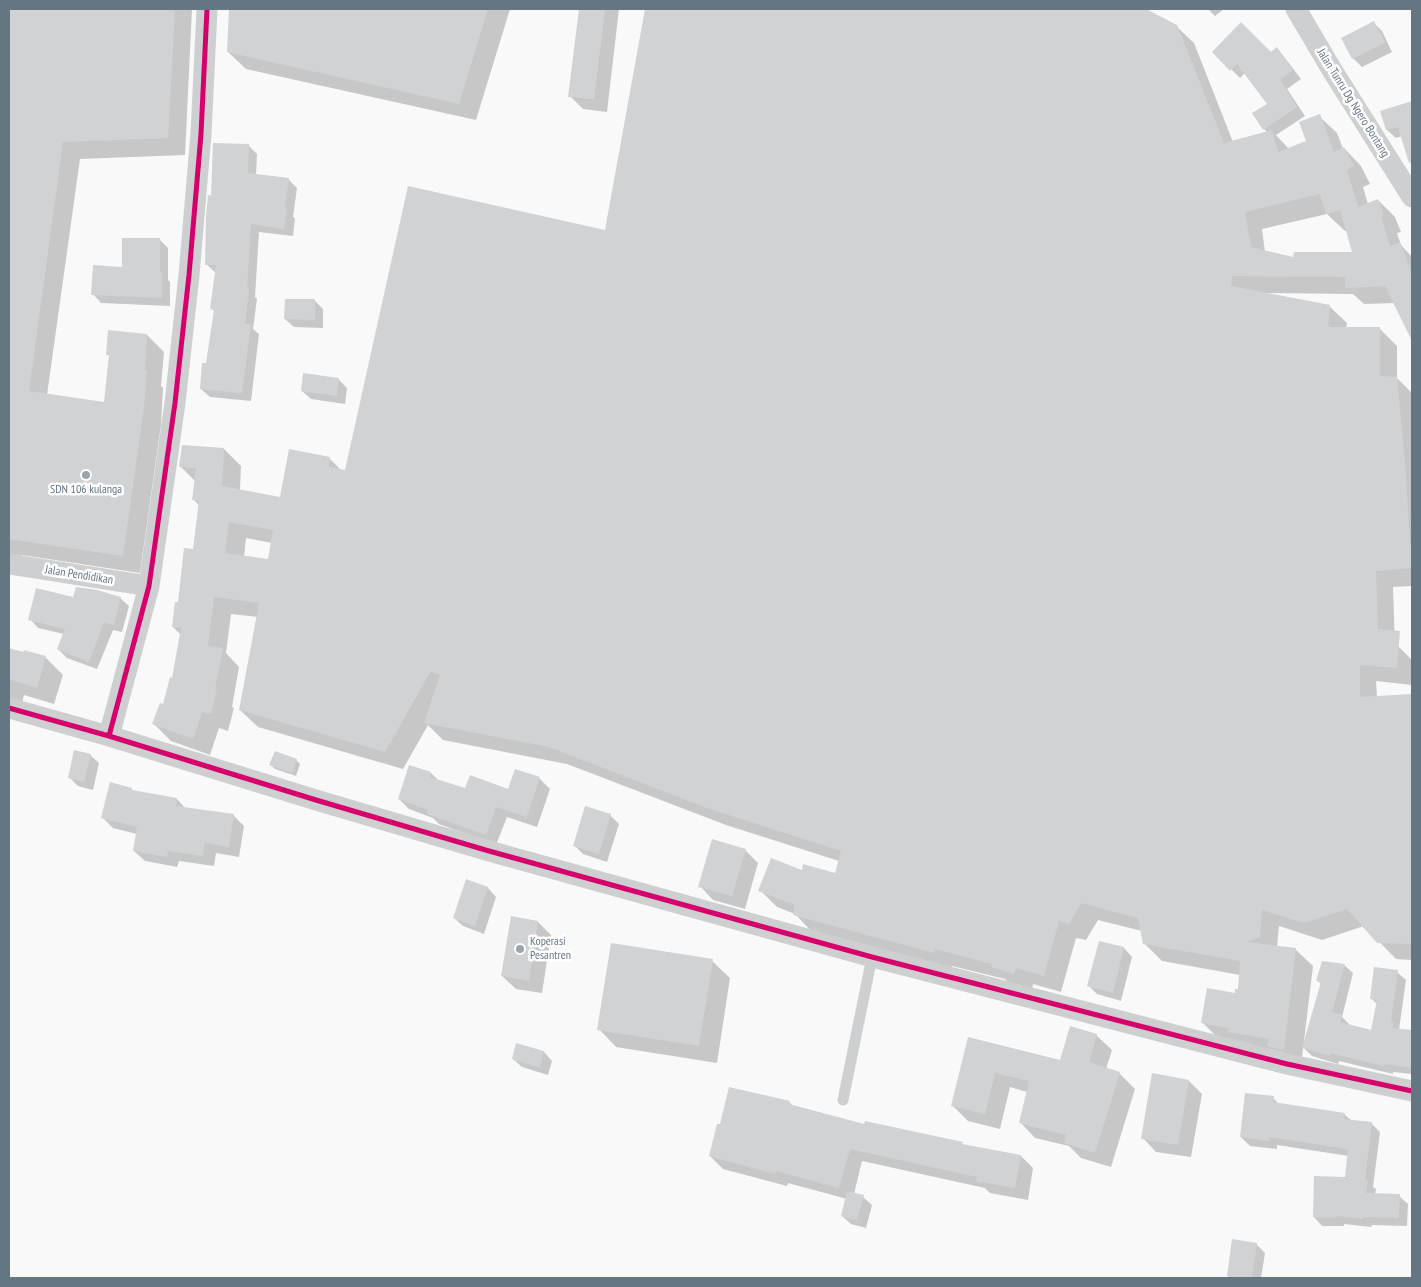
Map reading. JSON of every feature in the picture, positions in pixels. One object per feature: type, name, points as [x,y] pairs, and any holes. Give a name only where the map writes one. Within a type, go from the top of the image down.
[{"type":"street","points":[[109,736],[149,586],[174,403],[189,275],[201,134],[207,9]]},
{"type":"street","name":"Jalan Tunru Dg Ngero Bontang","points":[[1296,9],[1412,197]]},
{"type":"street","name":"Jalan Pendidikan","points":[[9,564],[149,586]]},
{"type":"street","points":[[9,708],[109,736],[489,851],[872,957],[1287,1064],[1412,1091]]},
{"type":"lane","points":[[843,1100],[872,957]]},
{"type":"building","points":[[9,9],[175,9],[168,138],[63,142],[29,391],[104,402],[109,355],[106,355],[108,330],[147,334],[144,407],[123,556],[9,539]]},
{"type":"building","points":[[229,9],[488,9],[459,104],[227,52]]},
{"type":"building","points":[[579,9],[605,9],[594,99],[568,97]]},
{"type":"building","points":[[645,9],[1146,9],[1177,25],[1224,143],[1272,130],[1278,152],[1306,141],[1299,122],[1320,114],[1334,152],[1344,147],[1354,166],[1347,170],[1358,207],[1378,199],[1384,215],[1381,216],[1390,246],[1400,242],[1412,274],[1412,341],[1385,286],[1345,288],[1345,277],[1232,276],[1231,286],[1330,305],[1328,327],[1380,327],[1380,376],[1397,377],[1410,544],[1412,544],[1412,568],[1376,571],[1378,629],[1400,631],[1397,668],[1360,665],[1360,697],[1412,694],[1412,944],[1377,943],[1347,909],[1304,923],[1262,910],[1260,937],[1246,942],[1296,948],[1284,1050],[1267,1046],[1269,1039],[1228,1032],[1229,1028],[1201,1023],[1207,988],[1235,993],[1235,989],[1238,989],[1240,961],[1143,944],[1138,918],[1081,903],[1069,924],[1059,921],[1044,976],[1016,968],[1014,974],[991,967],[992,964],[935,949],[934,953],[793,915],[795,905],[758,891],[771,858],[802,870],[803,864],[835,873],[841,851],[707,808],[549,747],[424,723],[440,675],[431,671],[385,752],[239,710],[259,603],[214,597],[208,646],[223,648],[215,689],[217,690],[211,714],[202,712],[193,739],[152,724],[160,703],[163,704],[170,677],[172,678],[181,628],[172,627],[175,602],[178,602],[184,548],[193,549],[199,501],[192,500],[196,468],[179,467],[182,445],[224,448],[222,486],[280,497],[289,449],[330,457],[329,467],[345,470],[408,186],[605,230]],"holes":[[[1320,194],[1326,214],[1340,210],[1352,252],[1294,252],[1293,257],[1251,247],[1245,212]],[[229,522],[273,530],[268,559],[225,553]]]},
{"type":"building","points":[[1374,21],[1385,43],[1352,59],[1341,38]]},
{"type":"building","points":[[1241,22],[1271,52],[1277,47],[1293,70],[1280,80],[1297,107],[1263,130],[1252,113],[1267,104],[1237,64],[1230,71],[1212,52]]},
{"type":"building","points":[[1412,101],[1412,162],[1409,163],[1398,127],[1386,130],[1380,111]]},
{"type":"building","points":[[213,143],[249,144],[248,173],[289,178],[284,229],[251,224],[247,289],[249,289],[245,324],[251,324],[242,393],[200,389],[202,363],[206,363],[214,310],[210,309],[216,265],[205,265],[206,217],[208,195],[211,196]]},
{"type":"building","points":[[122,238],[160,238],[162,298],[91,295],[93,265],[122,267]]},
{"type":"building","points":[[285,299],[315,299],[315,320],[284,319]]},
{"type":"building","points":[[303,373],[339,378],[337,396],[301,391]]},
{"type":"building","points":[[76,587],[97,590],[121,597],[114,625],[104,622],[89,662],[57,649],[65,629],[28,620],[36,588],[73,597]]},
{"type":"building","points":[[9,648],[46,656],[37,688],[9,679]]},
{"type":"building","points":[[74,750],[91,754],[84,782],[68,778]]},
{"type":"building","points":[[275,751],[297,759],[292,773],[269,765]]},
{"type":"building","points":[[409,765],[431,772],[430,777],[465,788],[470,775],[508,789],[515,769],[540,777],[527,817],[496,807],[486,835],[427,814],[428,810],[398,799]]},
{"type":"building","points":[[110,782],[132,788],[132,790],[177,798],[176,806],[234,814],[229,847],[205,843],[203,856],[168,851],[167,857],[133,851],[137,827],[101,818]]},
{"type":"building","points":[[585,806],[611,814],[599,854],[573,846]]},
{"type":"building","points":[[712,839],[746,849],[732,896],[698,887]]},
{"type":"building","points":[[466,879],[488,887],[475,926],[453,918]]},
{"type":"building","name":"Koperasi Pesantren","points":[[511,916],[538,921],[529,981],[501,976]]},
{"type":"building","points":[[1099,941],[1124,947],[1113,993],[1087,986]]},
{"type":"building","points":[[611,943],[713,959],[699,1046],[597,1030]]},
{"type":"building","points":[[1322,961],[1345,964],[1332,1012],[1342,1015],[1340,1022],[1371,1030],[1377,1000],[1370,999],[1374,967],[1398,970],[1391,1021],[1394,1022],[1392,1028],[1412,1030],[1412,1068],[1385,1064],[1384,1066],[1330,1053],[1330,1056],[1302,1048],[1321,982],[1316,981]]},
{"type":"building","points":[[1070,1026],[1097,1034],[1089,1062],[1120,1072],[1095,1153],[1064,1143],[1066,1135],[1019,1123],[1029,1081],[995,1073],[985,1114],[951,1106],[968,1037],[1060,1060]]},
{"type":"building","points":[[516,1043],[544,1051],[540,1068],[512,1059]]},
{"type":"building","points":[[1152,1073],[1189,1080],[1178,1145],[1141,1139]]},
{"type":"building","points":[[729,1087],[790,1101],[789,1104],[864,1124],[865,1121],[963,1142],[962,1144],[1021,1155],[1015,1188],[976,1181],[977,1177],[850,1149],[839,1188],[776,1171],[775,1174],[709,1156],[717,1124],[720,1124]]},
{"type":"building","points":[[1245,1093],[1274,1096],[1273,1102],[1345,1113],[1344,1119],[1372,1122],[1365,1179],[1368,1180],[1366,1193],[1400,1194],[1399,1218],[1313,1217],[1314,1176],[1345,1177],[1348,1149],[1269,1137],[1269,1141],[1240,1137]]},
{"type":"building","points":[[847,1191],[864,1195],[857,1220],[841,1216]]},
{"type":"building","points":[[1232,1239],[1257,1243],[1252,1278],[1227,1276]]},
{"type":"cycle path","points":[[109,736],[149,586],[175,403],[189,275],[201,134],[207,9]]},
{"type":"cycle path","points":[[9,708],[109,736],[489,851],[872,957],[1287,1064],[1412,1091]]},
{"type":"place","name":"SDN 106 kulanga","points":[[86,475]]},
{"type":"place","name":"Koperasi Pesantren","points":[[520,949]]}]
